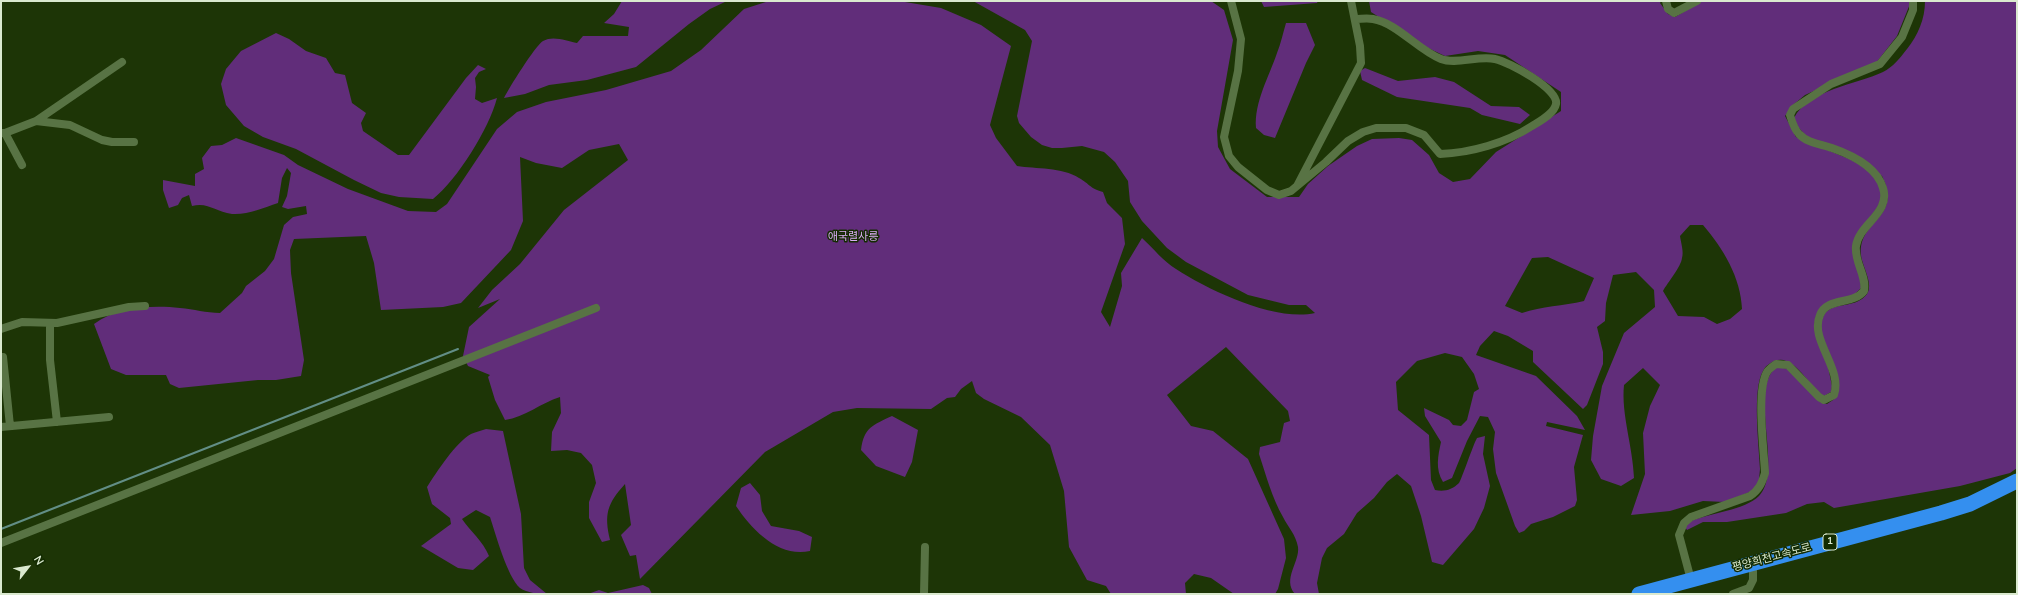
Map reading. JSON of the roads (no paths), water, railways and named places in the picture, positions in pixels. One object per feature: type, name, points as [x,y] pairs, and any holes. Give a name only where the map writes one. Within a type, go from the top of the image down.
[{"type":"highway","name":"평양희천고속도로","points":[[1639,594],[1941,513],[1970,504],[2017,481]]},
{"type":"highway","name":"평양희천고속도로","points":[[1668,594],[1972,509],[2017,488]]},
{"type":"street","points":[[1231,1],[1241,39],[1238,71],[1224,137],[1229,156],[1238,167],[1266,190],[1279,195],[1291,191],[1326,162],[1348,140],[1364,132],[1389,127],[1406,128],[1424,135],[1440,154],[1454,153],[1495,144],[1526,130],[1554,110],[1556,98],[1546,87],[1504,62],[1486,58],[1444,60],[1428,53],[1384,23],[1373,19],[1355,19]]},
{"type":"street","points":[[1297,186],[1360,64],[1360,46],[1352,1]]},
{"type":"street","points":[[1666,1],[1668,9],[1674,13],[1697,1]]},
{"type":"street","points":[[1691,580],[1680,535],[1684,522],[1691,517],[1750,496],[1757,492],[1761,484],[1764,474],[1762,397],[1763,382],[1767,372],[1776,364],[1788,365],[1819,398],[1824,400],[1834,395],[1836,381],[1827,352],[1818,333],[1817,322],[1820,313],[1825,308],[1851,300],[1864,291],[1865,283],[1856,249],[1857,240],[1864,228],[1883,205],[1884,189],[1878,176],[1872,170],[1850,156],[1803,138],[1794,128],[1790,115],[1793,109],[1831,84],[1880,64],[1902,37],[1913,10],[1913,1]]},
{"type":"street","points":[[22,165],[3,133],[36,121],[122,62]]},
{"type":"street","points":[[36,121],[70,125],[102,140],[112,142],[134,142]]},
{"type":"street","points":[[1,329],[22,322],[50,323],[95,316],[129,307],[146,306]]},
{"type":"street","points":[[1,543],[596,308]]},
{"type":"street","points":[[50,323],[50,360],[57,422]]},
{"type":"street","points":[[3,357],[10,426]]},
{"type":"street","points":[[1,427],[109,417]]},
{"type":"street","points":[[924,594],[925,547]]},
{"type":"street","points":[[1733,594],[1749,588],[1753,580],[1753,571]]},
{"type":"waterway","points":[[1,529],[458,349]]},
{"type":"park label","name":"애국렬사릉","points":[[853,237]]}]
